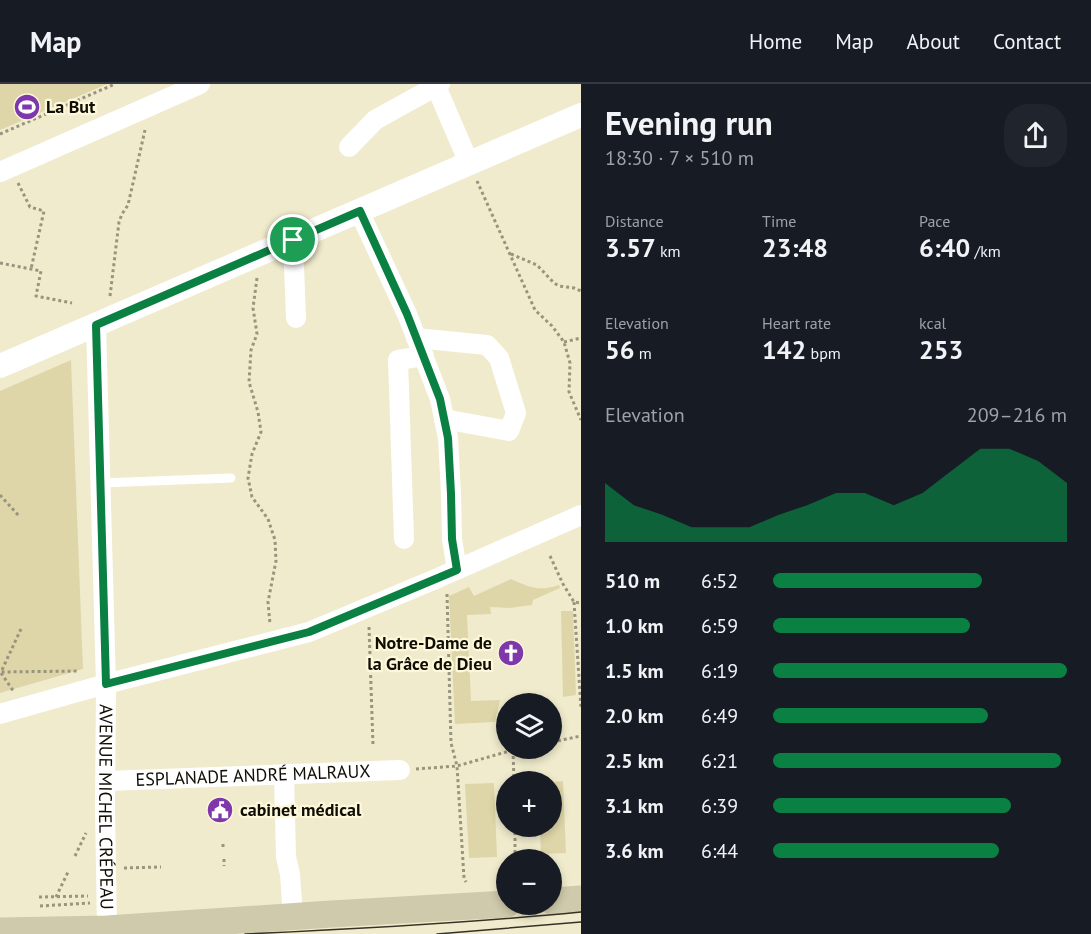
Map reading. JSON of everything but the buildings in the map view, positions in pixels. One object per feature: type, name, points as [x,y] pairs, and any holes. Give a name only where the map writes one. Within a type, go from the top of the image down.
[{"type":"main road","points":[[562,900],[581,899]]},
{"type":"main road","points":[[0,931],[107,932],[292,916],[496,905]]},
{"type":"street","points":[[6,170],[200,84]]},
{"type":"street","points":[[349,147],[375,120],[437,85],[469,163]]},
{"type":"street","points":[[0,366],[581,115]]},
{"type":"street","points":[[360,211],[424,356],[440,399],[448,438],[452,539],[457,570]]},
{"type":"street","points":[[293,240],[296,318]]},
{"type":"street","name":"AVENUE MICHEL CRÉPEAU","points":[[101,322],[107,932]]},
{"type":"street","points":[[416,338],[487,345],[499,358],[516,413],[509,431],[444,419]]},
{"type":"street","points":[[404,539],[398,360],[424,356]]},
{"type":"street","points":[[0,714],[106,684],[309,632],[457,570],[581,514]]},
{"type":"street","name":"ESPLANADE ANDRÉ MALRAUX","points":[[106,781],[400,770]]},
{"type":"street","points":[[284,774],[286,857],[290,874],[292,916]]},
{"type":"lane","points":[[101,483],[231,478]]},
{"type":"path","points":[[0,134],[115,84]]},
{"type":"path","points":[[101,322],[119,222],[128,205],[145,129],[139,111]]},
{"type":"path","points":[[469,163],[535,310],[552,326],[564,342],[570,363],[569,392],[581,420]]},
{"type":"path","points":[[6,170],[30,207],[44,211],[31,269]]},
{"type":"path","points":[[509,253],[537,265],[559,286],[581,291]]},
{"type":"path","points":[[260,254],[253,308],[257,334],[251,350],[249,382],[261,432],[252,454],[248,478],[252,497],[268,519],[275,540],[276,561],[268,602],[271,632]]},
{"type":"path","points":[[0,263],[14,268],[41,271],[36,296],[72,303]]},
{"type":"path","points":[[564,342],[581,338]]},
{"type":"path","points":[[0,495],[19,516]]},
{"type":"path","points":[[550,556],[562,584],[574,602],[581,708]]},
{"type":"path","points":[[447,590],[451,743],[457,766],[466,882]]},
{"type":"path","points":[[574,602],[581,603]]},
{"type":"path","points":[[368,621],[373,745]]},
{"type":"path","points":[[0,672],[21,629]]},
{"type":"path","points":[[0,672],[79,671]]},
{"type":"path","points":[[0,672],[17,696]]},
{"type":"path","points":[[562,740],[581,736]]},
{"type":"path","points":[[400,770],[457,766],[496,754]]},
{"type":"path","points":[[224,859],[224,866]]},
{"type":"path","points":[[122,868],[161,867]]},
{"type":"path","points":[[56,897],[68,872]]},
{"type":"path","points":[[39,897],[88,896]]},
{"type":"shaded area","name":"La But","points":[[0,84],[107,84],[0,130]]},
{"type":"shaded area","points":[[71,360],[83,669],[0,693],[0,391]]},
{"type":"shaded area","points":[[511,579],[534,588],[559,585],[560,588],[533,600],[532,605],[510,608],[490,607],[491,614],[467,615],[471,701],[496,700],[496,718],[495,722],[455,724],[449,596],[469,587],[474,596]]},
{"type":"shaded area","points":[[561,611],[573,611],[576,695],[563,697]]},
{"type":"shaded area","points":[[562,781],[566,853],[562,853],[562,849],[541,849],[540,837],[562,837]]},
{"type":"shaded area","points":[[494,783],[496,857],[469,858],[465,784]]},
{"type":"tram line","points":[[245,934],[413,925],[581,912]]},
{"type":"tram line","points":[[437,934],[581,922]]},
{"type":"place","name":"La But","points":[[27,107]]},
{"type":"place","name":"Notre-Dame de la Grâce de Dieu","points":[[511,653]]},
{"type":"place","name":"cabinet médical","points":[[220,810]]},
{"type":"route","points":[[360,211],[407,314],[440,399],[448,438],[452,539],[457,570],[309,632],[106,684],[96,325],[293,240],[360,211]]}]
